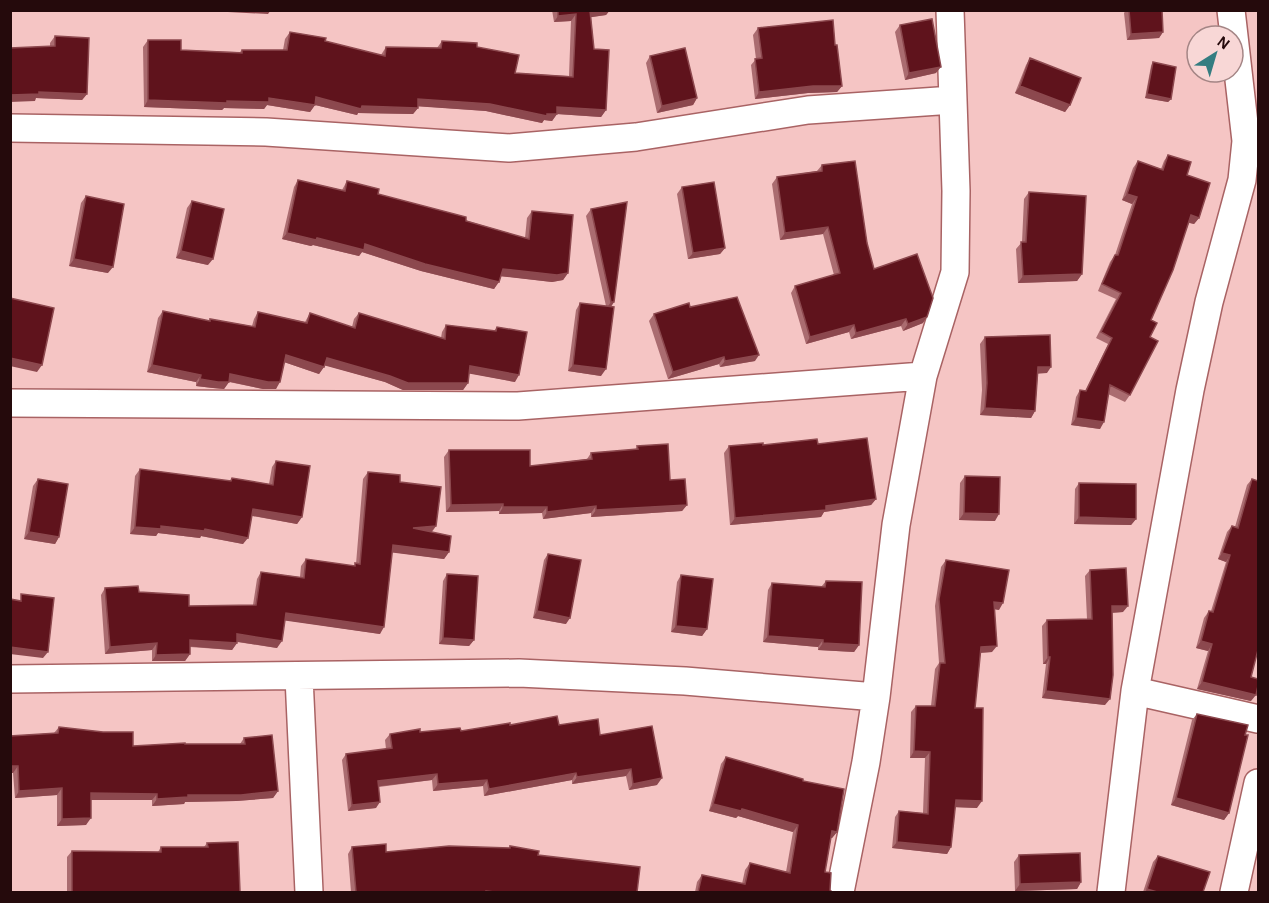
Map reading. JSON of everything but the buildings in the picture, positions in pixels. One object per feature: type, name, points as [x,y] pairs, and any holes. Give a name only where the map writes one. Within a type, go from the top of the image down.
[{"type":"street","points":[[840,892],[866,762],[896,525],[923,376],[955,272],[956,191],[950,10]]},
{"type":"street","points":[[1111,892],[1135,691],[1190,390],[1209,302],[1242,180],[1246,141],[1231,10]]},
{"type":"street","points":[[10,128],[266,132],[509,148],[636,137],[817,109],[952,100]]},
{"type":"street","points":[[10,403],[518,406],[923,376]]},
{"type":"street","points":[[10,679],[519,673],[685,681],[876,697]]},
{"type":"street","points":[[299,677],[309,892]]},
{"type":"street","points":[[1135,691],[1258,719]]},
{"type":"street","points":[[1234,892],[1258,783]]}]
